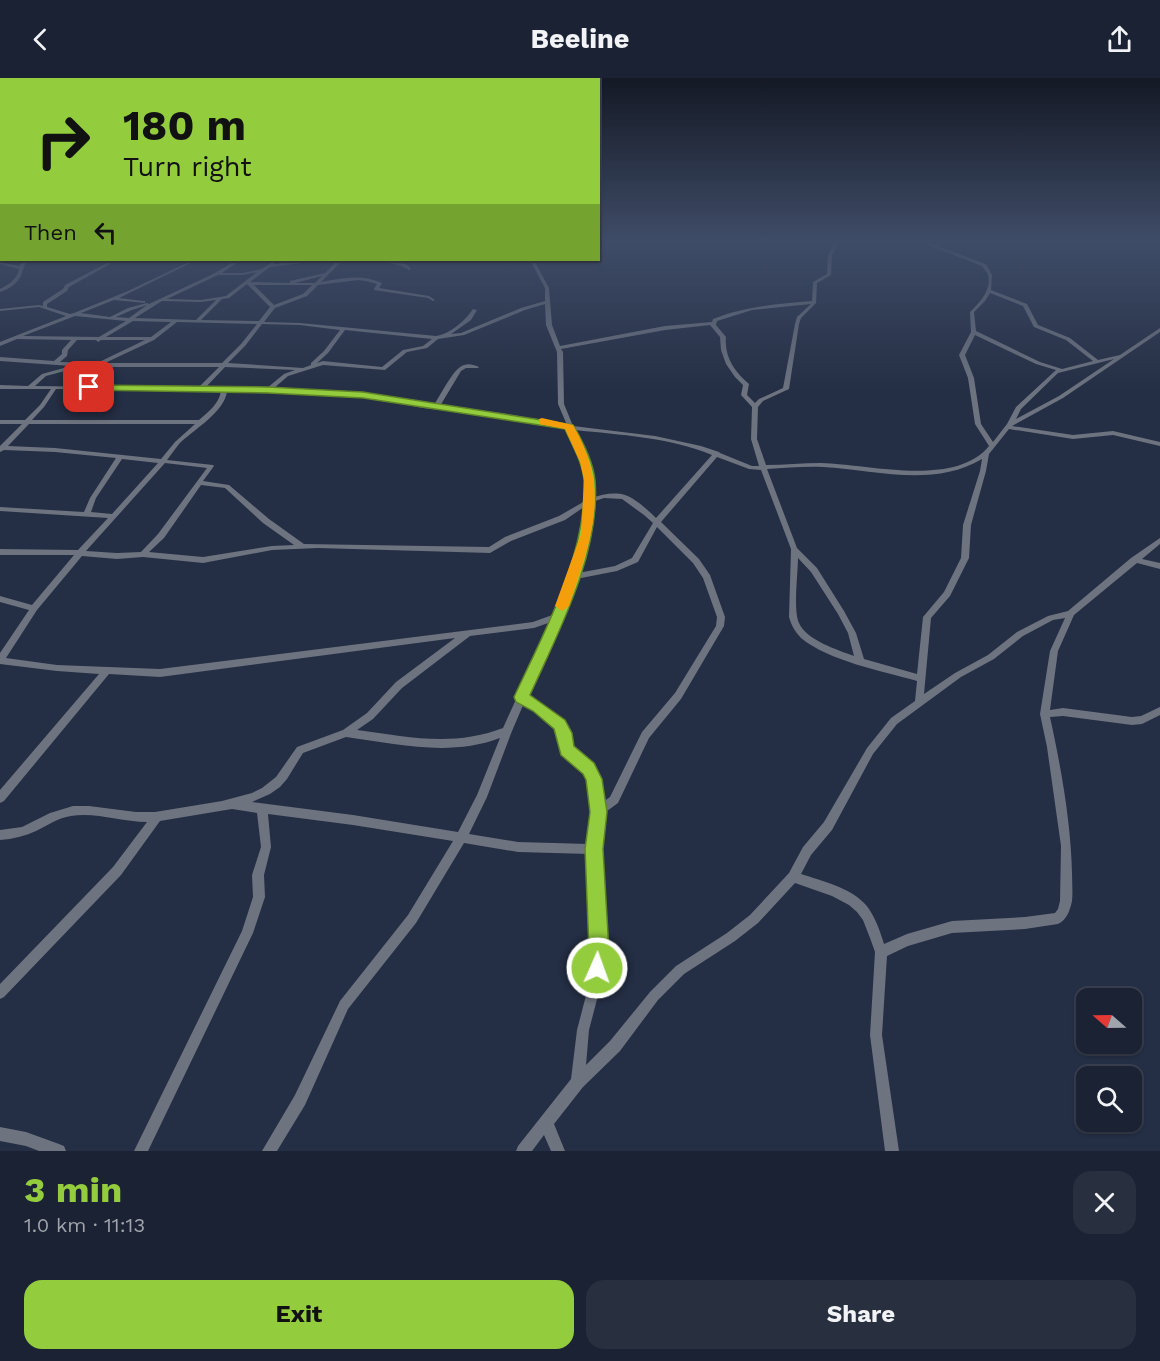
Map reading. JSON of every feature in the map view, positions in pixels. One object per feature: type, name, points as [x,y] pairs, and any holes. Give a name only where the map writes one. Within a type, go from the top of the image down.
[{"type":"street","points":[[45,307],[45,303],[62,292]]},
{"type":"street","points":[[0,344],[129,292]]},
{"type":"street","points":[[110,318],[177,292]]},
{"type":"street","points":[[114,298],[157,301],[220,299],[236,292]]},
{"type":"street","points":[[259,292],[273,307]]},
{"type":"street","points":[[199,390],[243,345],[273,307],[307,292]]},
{"type":"street","points":[[392,292],[429,297],[433,300]]},
{"type":"street","points":[[269,1151],[300,1100],[344,1005],[412,919],[461,838],[482,797],[521,697],[558,616],[587,534],[589,480],[585,462],[561,404],[559,382],[561,363],[558,348],[550,333],[547,292]]},
{"type":"street","points":[[814,292],[814,302],[796,324],[786,389],[761,400],[755,406],[754,439],[794,549],[796,626],[801,633],[833,653],[922,679]]},
{"type":"street","points":[[989,292],[983,304],[972,312],[974,332],[962,355],[962,360],[970,378],[978,424],[991,444]]},
{"type":"street","points":[[992,292],[1025,305],[1036,326],[1073,342],[1096,362]]},
{"type":"street","points":[[196,322],[220,299]]},
{"type":"street","points":[[97,340],[157,301]]},
{"type":"street","points":[[0,310],[27,306],[45,307],[71,315],[130,320],[259,323],[444,338],[462,334],[523,309],[547,302]]},
{"type":"street","points":[[558,348],[665,328],[714,322],[738,310],[763,304],[814,302]]},
{"type":"street","points":[[444,338],[469,319],[475,310]]},
{"type":"street","points":[[96,365],[152,339],[175,321]]},
{"type":"street","points":[[714,322],[717,332],[723,337],[722,344],[732,370],[737,378],[746,384],[744,395],[747,401],[755,406]]},
{"type":"street","points":[[310,367],[326,352],[343,329]]},
{"type":"street","points":[[919,703],[927,616],[947,594],[965,558],[967,525],[986,454],[991,444],[1009,426],[1061,397],[1160,330]]},
{"type":"street","points":[[974,332],[1038,363],[1060,370]]},
{"type":"street","points":[[16,338],[152,339]]},
{"type":"street","points":[[268,390],[282,377],[310,367],[334,363],[383,369],[405,351],[424,347],[436,338]]},
{"type":"street","points":[[56,362],[65,355],[65,350],[75,339]]},
{"type":"street","points":[[1009,426],[1018,408],[1060,370],[1123,356]]},
{"type":"street","points":[[0,359],[80,365],[223,365],[301,369]]},
{"type":"street","points":[[11,387],[80,365]]},
{"type":"street","points":[[436,407],[459,370],[465,366],[476,367]]},
{"type":"street","points":[[30,387],[41,377]]},
{"type":"street","points":[[211,378],[214,389]]},
{"type":"street","points":[[0,387],[268,390],[363,395],[655,438],[717,453],[746,466],[764,468],[821,465],[916,474],[962,467],[986,454]]},
{"type":"street","points":[[1,449],[56,387]]},
{"type":"street","points":[[224,390],[221,403],[177,442],[164,461],[80,552],[34,608],[0,660],[106,672],[160,673],[356,649],[473,631],[534,625],[558,616]]},
{"type":"street","points":[[0,422],[201,422]]},
{"type":"street","points":[[1009,426],[1073,438],[1113,433],[1160,444]]},
{"type":"street","points":[[1,449],[211,466],[161,536],[143,554]]},
{"type":"street","points":[[573,577],[626,566],[642,552],[656,523],[717,453]]},
{"type":"street","points":[[87,513],[93,498],[120,457]]},
{"type":"street","points":[[199,483],[227,486],[266,521],[303,547]]},
{"type":"street","points":[[0,552],[80,552],[117,556],[143,554],[203,560],[272,548],[490,550],[508,538],[562,518],[589,501],[603,496],[624,497],[640,507],[696,561],[707,578],[722,617],[720,626],[678,696],[645,735],[614,800],[598,812]]},
{"type":"street","points":[[0,509],[114,516]]},
{"type":"street","points":[[881,952],[907,940],[952,927],[1025,923],[1058,918],[1063,912],[1066,901],[1066,846],[1053,747],[1045,714],[1054,651],[1071,614],[1160,540]]},
{"type":"street","points":[[794,549],[814,570],[841,613],[852,633],[860,661]]},
{"type":"street","points":[[1134,560],[1160,566]]},
{"type":"street","points":[[0,599],[34,608]]},
{"type":"street","points":[[523,1151],[578,1082],[615,1046],[654,996],[680,970],[731,938],[754,919],[793,877],[807,851],[828,826],[870,751],[894,721],[958,675],[991,657],[1020,634],[1051,618],[1071,614]]},
{"type":"street","points":[[0,835],[22,834],[54,816],[71,811],[94,810],[132,817],[156,818],[235,805],[274,786],[282,779],[300,750],[346,733],[369,716],[399,685],[473,631]]},
{"type":"street","points":[[0,798],[106,672]]},
{"type":"street","points":[[521,697],[559,724],[564,733],[567,750],[588,769],[594,779],[598,812],[594,849],[599,951],[595,984],[583,1030],[578,1082]]},
{"type":"street","points":[[1045,714],[1063,712],[1132,721],[1142,720],[1160,711]]},
{"type":"street","points":[[346,733],[436,744],[484,740],[507,731]]},
{"type":"street","points":[[235,805],[353,820],[518,847],[594,849]]},
{"type":"street","points":[[141,1151],[247,933],[259,897],[258,875],[266,847],[262,810]]},
{"type":"street","points":[[0,993],[117,871],[156,818]]},
{"type":"street","points":[[793,877],[831,891],[860,906],[867,915],[881,952],[876,1035],[892,1151]]},
{"type":"street","points":[[546,1122],[558,1151]]},
{"type":"street","points":[[0,1134],[26,1139],[59,1151]]},
{"type":"slow traffic","points":[[542,421],[569,427],[585,462],[589,480],[587,534],[562,606]]},
{"type":"route","points":[[89,387],[268,390],[363,395],[423,406],[536,420],[569,427],[585,462],[589,480],[587,534],[558,616],[521,697],[559,724],[564,733],[564,744],[567,750],[583,763],[594,779],[598,812],[594,849],[599,951],[597,968]]}]
